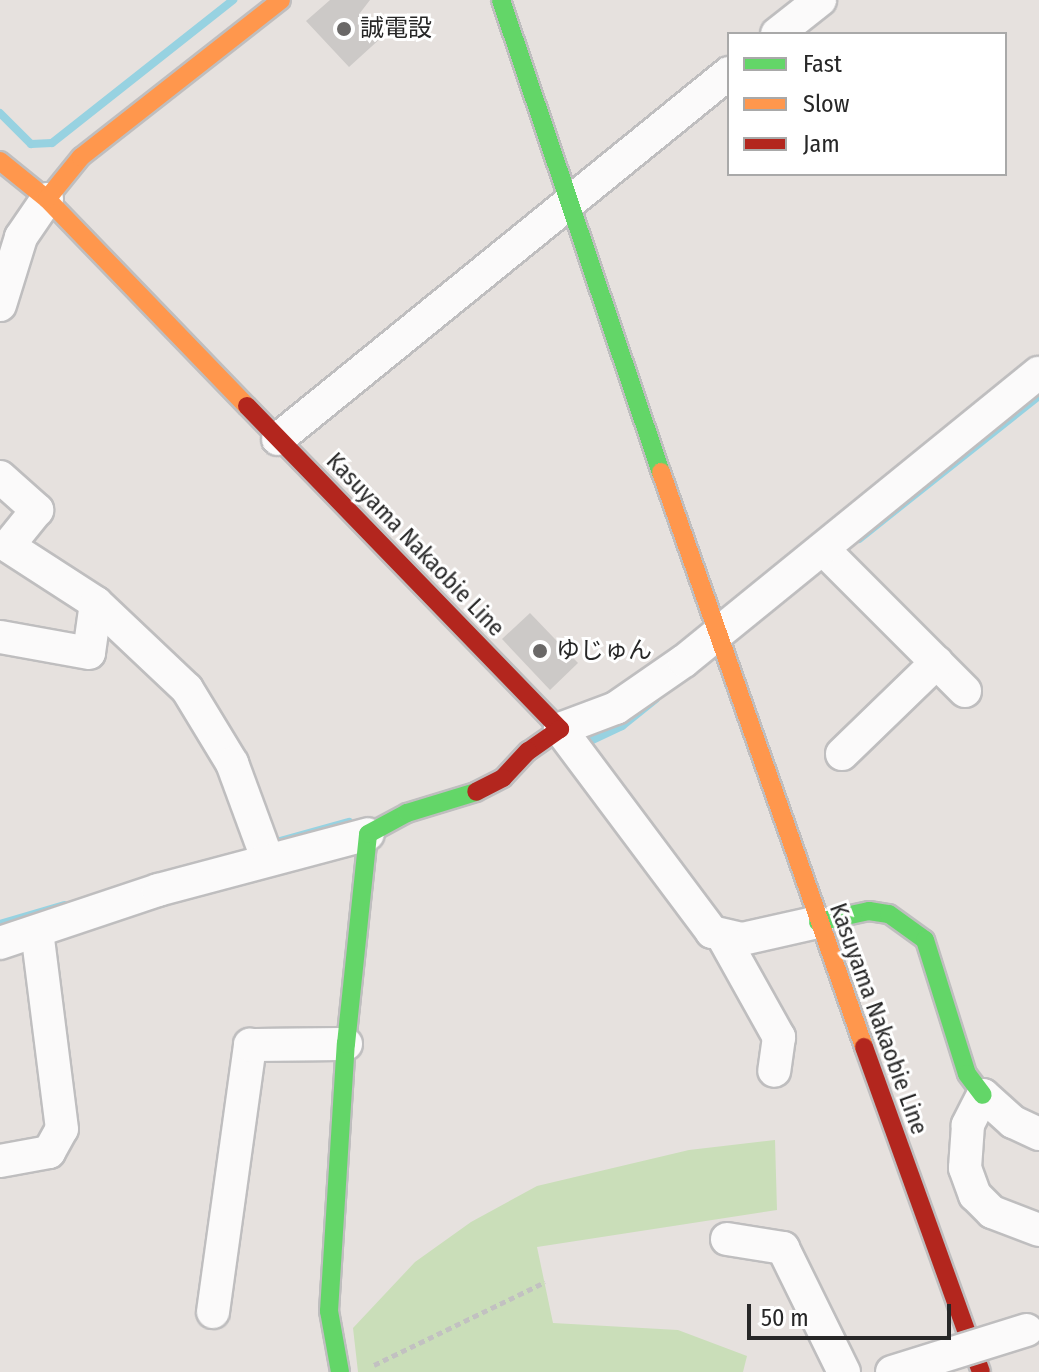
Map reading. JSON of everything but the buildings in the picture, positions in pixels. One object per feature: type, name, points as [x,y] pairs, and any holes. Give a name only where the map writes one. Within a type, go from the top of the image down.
[{"type":"main road","points":[[47,199],[81,157],[281,0]]},
{"type":"main road","name":"Kasuyama Nakaobie Line","points":[[501,0],[716,635],[981,1372]]},
{"type":"main road","name":"Kasuyama Nakaobie Line","points":[[0,161],[47,199],[569,741]]},
{"type":"main road","points":[[340,1372],[329,1311],[346,1044],[368,834],[407,813],[471,795],[503,778],[528,751],[569,741]]},
{"type":"main road","points":[[818,922],[879,912],[909,925],[925,940],[967,1074],[983,1095]]},
{"type":"street","points":[[780,32],[820,0]]},
{"type":"street","points":[[278,439],[727,75]]},
{"type":"street","points":[[0,305],[21,237],[47,199]]},
{"type":"street","points":[[774,1071],[779,1037],[723,937],[703,924],[569,741],[831,557],[1039,373]]},
{"type":"street","points":[[0,477],[37,510],[8,546],[96,603],[187,689],[232,763],[264,849]]},
{"type":"street","points":[[831,557],[965,691]]},
{"type":"street","points":[[0,637],[89,653],[96,603]]},
{"type":"street","points":[[842,754],[937,662]]},
{"type":"street","points":[[0,943],[264,849],[368,834]]},
{"type":"street","points":[[723,937],[762,937],[818,922]]},
{"type":"street","points":[[0,1161],[49,1152],[62,1129],[37,932]]},
{"type":"street","points":[[213,1312],[250,1045],[346,1044]]},
{"type":"street","points":[[1039,1134],[1013,1122],[983,1095],[968,1125],[965,1168],[975,1195],[992,1212],[1039,1230]]},
{"type":"street","points":[[727,1239],[783,1248],[844,1372]]},
{"type":"street","points":[[892,1372],[1033,1329]]},
{"type":"path","points":[[358,1372],[545,1282]]},
{"type":"green space","points":[[775,1140],[777,1210],[537,1247],[553,1323],[678,1330],[747,1356],[743,1372],[358,1372],[353,1328],[415,1262],[471,1222],[537,1186],[689,1150]]},
{"type":"waterway","points":[[0,113],[31,144],[52,143],[233,0]]},
{"type":"waterway","points":[[859,539],[1039,396]]},
{"type":"waterway","points":[[580,746],[622,726],[656,699]]},
{"type":"waterway","points":[[269,844],[349,822]]},
{"type":"waterway","points":[[0,924],[64,905]]},
{"type":"traffic: fast","points":[[501,0],[661,472]]},
{"type":"traffic: fast","points":[[340,1372],[329,1311],[346,1044],[368,834],[407,813],[476,792]]},
{"type":"traffic: fast","points":[[818,922],[869,911],[889,914],[925,940],[967,1074],[983,1095]]},
{"type":"traffic: slow","points":[[47,199],[81,157],[281,0]]},
{"type":"traffic: slow","points":[[0,161],[47,199],[247,406]]},
{"type":"traffic: slow","points":[[661,472],[864,1047]]},
{"type":"traffic: jam","points":[[247,406],[560,729],[528,751],[503,778],[476,792]]},
{"type":"traffic: jam","points":[[864,1047],[981,1372]]},
{"type":"place","name":"誠電設","points":[[344,29]]},
{"type":"place","name":"ゆじゅん","points":[[540,651]]}]
